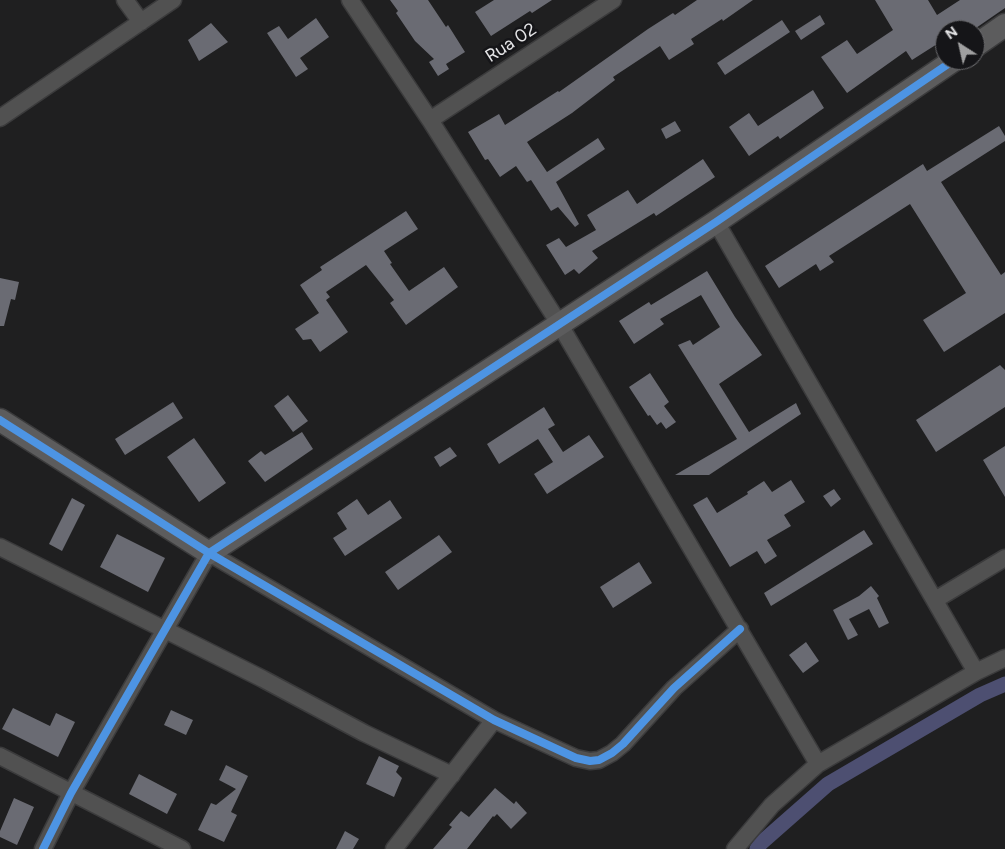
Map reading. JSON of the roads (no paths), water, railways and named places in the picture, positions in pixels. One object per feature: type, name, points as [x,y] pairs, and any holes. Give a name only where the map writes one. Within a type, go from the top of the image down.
[{"type":"street","points":[[125,0],[141,22]]},
{"type":"street","points":[[0,118],[173,0]]},
{"type":"street","points":[[350,0],[430,120],[560,324],[818,764]]},
{"type":"street","name":"Rua 02","points":[[430,120],[613,0]]},
{"type":"street","points":[[985,39],[1005,26]]},
{"type":"street","points":[[43,849],[71,793],[209,553],[716,222],[939,70]]},
{"type":"street","points":[[716,222],[976,672]]},
{"type":"street","points":[[0,420],[209,553],[494,720],[576,758],[590,761],[599,760],[612,753],[623,744],[674,688],[740,629]]},
{"type":"street","points":[[0,547],[264,679],[364,733],[452,775]]},
{"type":"street","points":[[935,600],[1005,558]]},
{"type":"street","points":[[735,849],[772,804],[818,764],[976,672],[1005,658]]},
{"type":"street","points":[[400,847],[494,720]]},
{"type":"street","points":[[0,756],[182,849]]},
{"type":"waterway","points":[[757,849],[761,843],[828,784],[980,695],[1005,684]]}]
